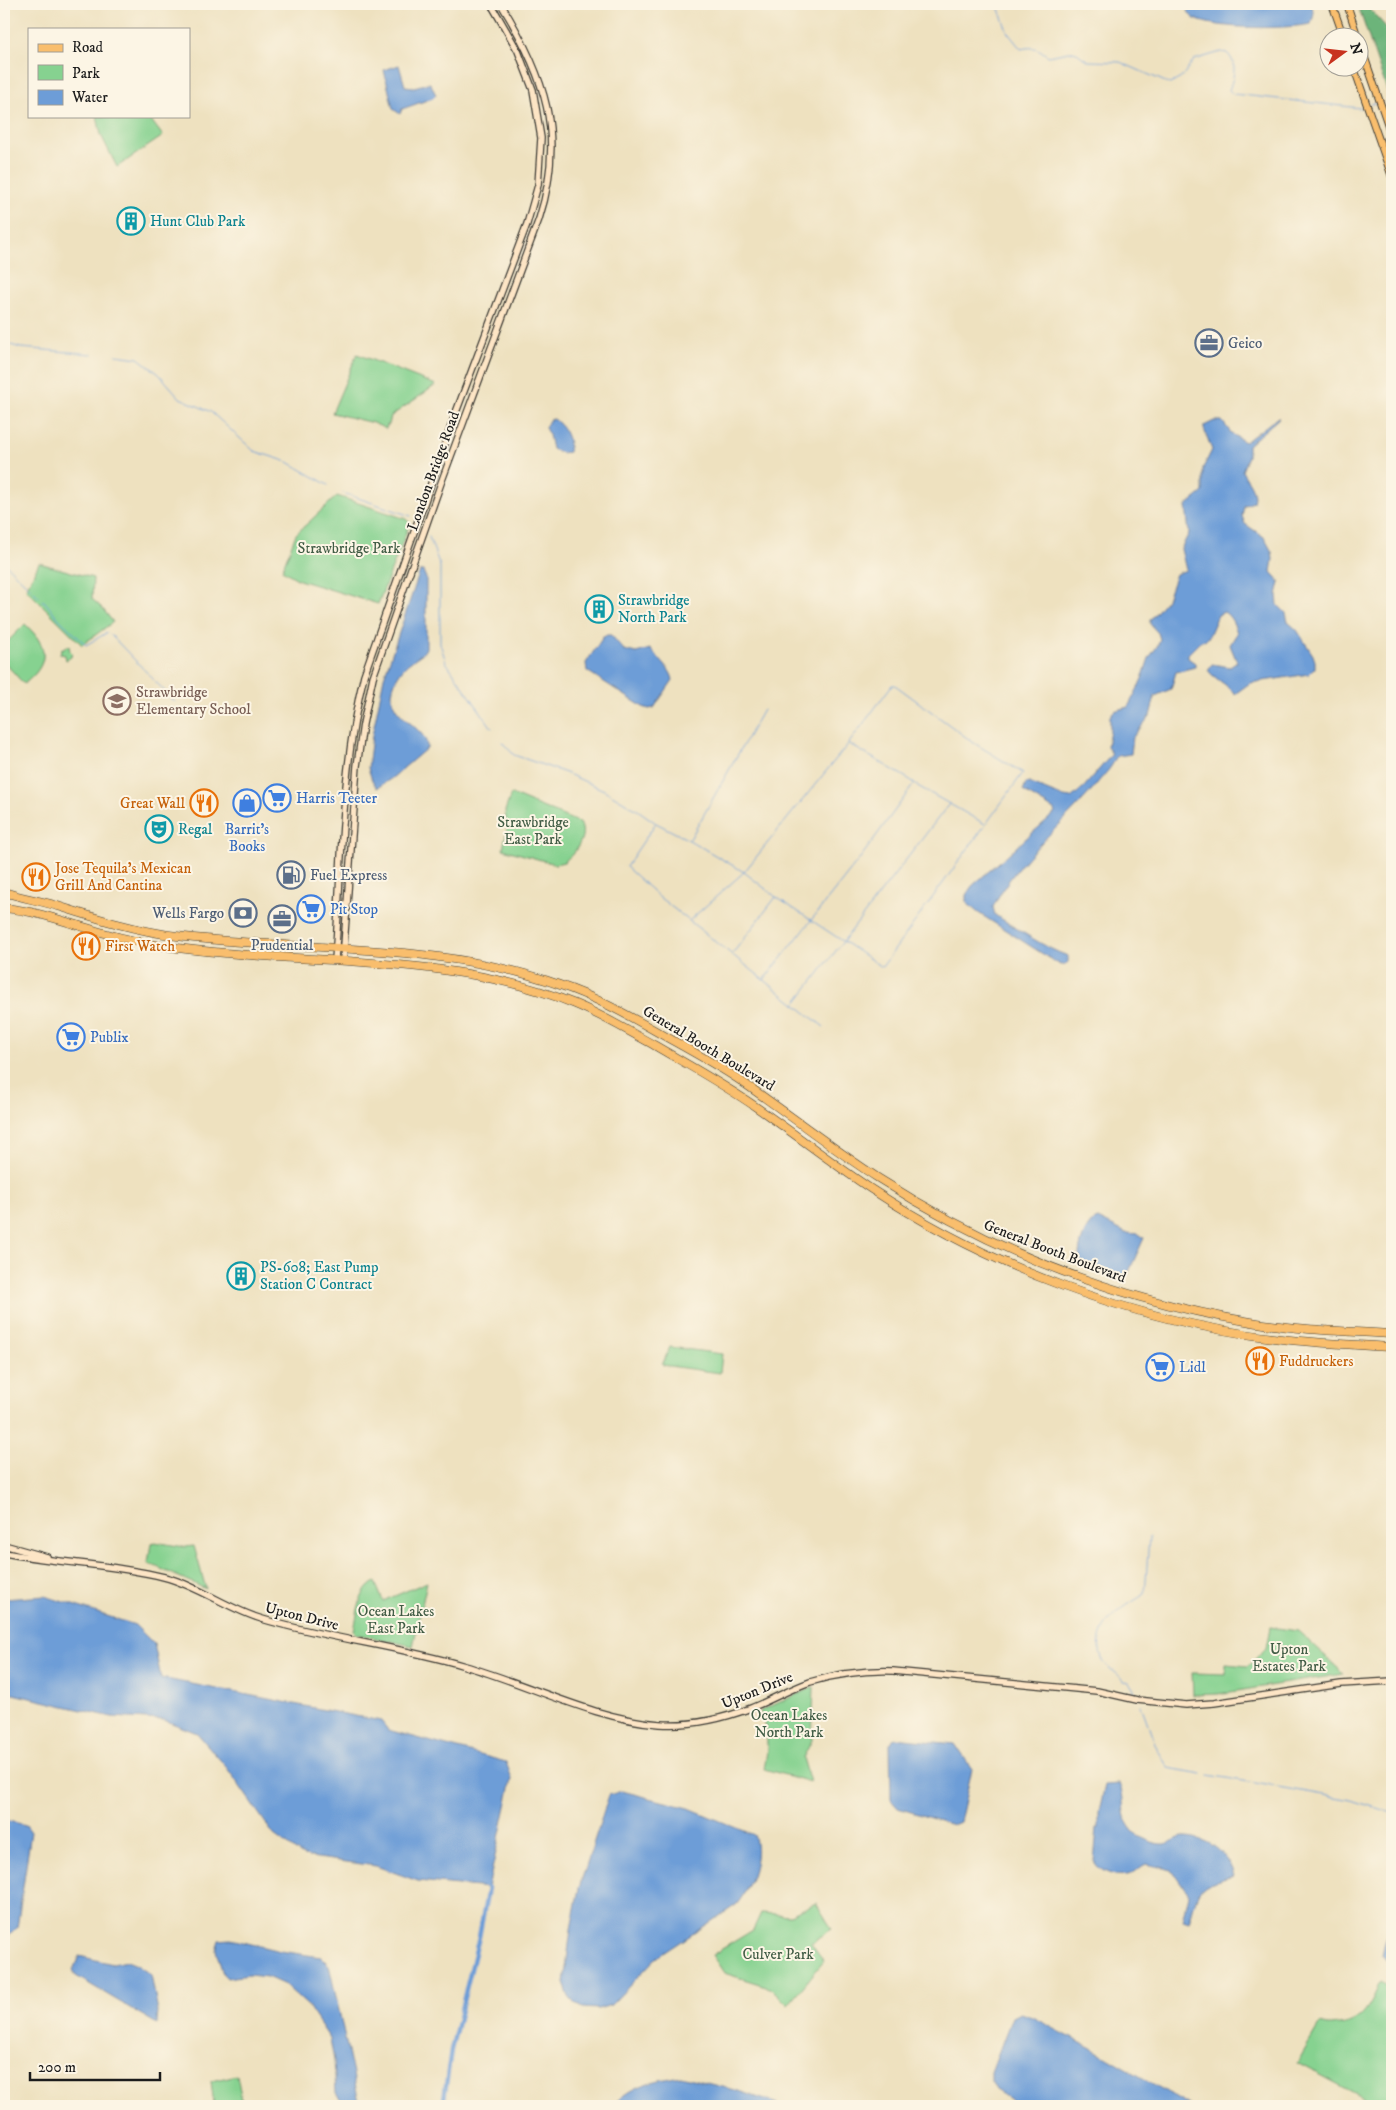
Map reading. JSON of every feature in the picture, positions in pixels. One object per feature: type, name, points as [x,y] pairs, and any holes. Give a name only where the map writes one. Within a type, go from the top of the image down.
[{"type":"highway","name":"General Booth Boulevard","points":[[4,894],[42,902],[118,925],[155,932],[212,940],[404,952],[500,968],[542,979],[583,993],[631,1017],[731,1074],[864,1169],[928,1209],[984,1238],[1084,1280],[1169,1305],[1248,1321],[1306,1329],[1392,1334]]},
{"type":"highway","name":"General Booth Boulevard","points":[[4,908],[53,917],[110,935],[210,953],[396,964],[489,978],[536,990],[578,1005],[617,1024],[719,1083],[869,1188],[920,1219],[981,1251],[1054,1283],[1136,1310],[1211,1328],[1298,1340],[1392,1347]]},
{"type":"highway","points":[[110,935],[112,930],[116,929],[139,933],[155,932]]},
{"type":"main road","name":"London Bridge Road","points":[[340,947],[346,773],[354,719],[364,675],[461,401],[529,218],[538,185],[541,138],[533,90],[518,51],[491,4]]},
{"type":"main road","name":"London Bridge Road","points":[[339,960],[357,766],[363,724],[373,677],[452,454],[539,219],[548,182],[550,132],[545,97],[531,56],[501,4]]},
{"type":"main road","points":[[1332,4],[1340,28]]},
{"type":"main road","points":[[1347,4],[1355,28]]},
{"type":"main road","points":[[1368,67],[1392,136]]},
{"type":"main road","points":[[1357,78],[1392,177]]},
{"type":"main road","name":"Upton Drive","points":[[4,1545],[61,1561]]},
{"type":"main road","name":"Upton Drive","points":[[4,1553],[165,1577],[193,1587],[229,1606],[260,1618],[302,1630],[454,1662],[608,1714],[653,1723],[682,1724],[714,1720],[751,1708],[809,1683],[837,1675],[867,1671],[893,1671],[1079,1690],[1151,1702],[1186,1705],[1214,1703],[1341,1684],[1392,1681]]},
{"type":"green space","points":[[1359,4],[1365,4],[1386,27],[1392,49],[1392,105],[1368,35],[1368,28],[1366,28]]},
{"type":"green space","points":[[97,118],[150,118],[163,136],[117,167],[101,135]]},
{"type":"green space","points":[[357,354],[436,385],[391,416],[386,429],[373,423],[332,413]]},
{"type":"green space","name":"Strawbridge Park","points":[[337,496],[406,519],[410,523],[378,604],[299,580],[282,570],[296,534]]},
{"type":"green space","points":[[39,563],[93,578],[92,599],[113,622],[82,645],[26,589]]},
{"type":"green space","points":[[25,624],[39,640],[43,655],[38,669],[24,684],[4,662],[4,645]]},
{"type":"green space","points":[[69,646],[72,653],[71,657],[66,660],[65,655],[60,654],[61,649]]},
{"type":"green space","name":"Strawbridge East Park","points":[[511,794],[580,823],[582,834],[579,844],[564,862],[555,864],[503,849],[507,829],[505,811]]},
{"type":"green space","points":[[670,1347],[722,1354],[720,1373],[662,1365]]},
{"type":"green space","points":[[151,1543],[184,1547],[194,1546],[206,1589],[148,1563]]},
{"type":"green space","name":"Ocean Lakes East Park","points":[[375,1582],[383,1601],[427,1582],[413,1646],[356,1634],[354,1630],[362,1597],[369,1586]]},
{"type":"green space","name":"Upton Estates Park","points":[[1270,1627],[1298,1631],[1344,1674],[1218,1694],[1193,1695],[1192,1673],[1226,1674],[1226,1664],[1248,1666],[1266,1648]]},
{"type":"green space","name":"Ocean Lakes North Park","points":[[814,1687],[812,1740],[803,1758],[810,1782],[764,1769],[767,1740],[760,1711]]},
{"type":"green space","name":"Culver Park","points":[[816,1903],[832,1929],[811,1943],[824,1961],[788,2005],[766,1986],[724,1973],[712,1955],[753,1930],[761,1913],[790,1915]]},
{"type":"green space","points":[[1380,1982],[1392,1988],[1392,2106],[1378,2106],[1297,2063],[1320,2024],[1334,2026],[1347,2023],[1360,2016],[1370,2004]]},
{"type":"green space","points":[[237,2075],[243,2106],[214,2106],[211,2081]]},
{"type":"water","points":[[1190,4],[1311,4],[1314,14],[1311,24],[1300,26],[1269,28],[1235,27],[1206,23],[1195,19],[1188,11],[1187,7]]},
{"type":"water","points":[[399,65],[405,86],[414,87],[429,83],[436,95],[433,98],[402,109],[400,114],[393,109],[384,70]]},
{"type":"water","points":[[1278,417],[1248,445],[1248,456],[1242,471],[1253,490],[1254,498],[1253,502],[1244,506],[1242,516],[1245,524],[1264,537],[1272,552],[1271,572],[1280,582],[1277,595],[1278,605],[1286,613],[1288,622],[1297,630],[1313,655],[1315,668],[1309,674],[1250,683],[1235,694],[1208,670],[1212,664],[1230,667],[1237,662],[1230,645],[1237,633],[1235,627],[1231,619],[1224,612],[1218,615],[1208,638],[1200,642],[1188,654],[1188,658],[1195,663],[1195,667],[1176,672],[1171,689],[1155,696],[1150,716],[1133,737],[1131,754],[1118,756],[1115,759],[1086,797],[1028,856],[1003,889],[993,907],[995,915],[1040,943],[1068,956],[1068,962],[1060,965],[977,912],[966,902],[966,895],[972,886],[1055,813],[1054,810],[1023,791],[1026,783],[1071,798],[1084,787],[1112,754],[1107,746],[1110,716],[1114,711],[1128,707],[1141,682],[1149,658],[1160,639],[1158,633],[1150,624],[1150,620],[1167,599],[1176,574],[1186,570],[1181,549],[1189,533],[1186,506],[1203,492],[1203,468],[1212,450],[1204,426],[1214,421],[1222,421],[1232,434],[1245,442]]},
{"type":"water","points":[[554,419],[561,425],[566,434],[569,452],[562,453],[552,449],[549,435],[545,428],[549,420]]},
{"type":"water","points":[[420,571],[423,571],[426,578],[426,648],[401,672],[393,687],[392,698],[394,706],[422,735],[426,741],[427,748],[392,778],[377,788],[368,768],[372,736],[384,677]]},
{"type":"water","points":[[611,635],[624,650],[636,653],[650,649],[670,672],[673,680],[654,708],[643,707],[587,671],[586,663],[603,637]]},
{"type":"water","points":[[1098,1219],[1126,1233],[1139,1234],[1144,1238],[1127,1276],[1119,1277],[1080,1261],[1079,1250],[1083,1237],[1090,1225]]},
{"type":"water","points":[[45,1596],[135,1625],[154,1644],[161,1678],[381,1721],[388,1730],[506,1762],[512,1779],[488,1888],[418,1881],[376,1866],[303,1856],[274,1835],[227,1768],[197,1733],[164,1720],[112,1717],[4,1692],[4,1599]]},
{"type":"water","points":[[894,1738],[955,1744],[972,1769],[960,1822],[953,1825],[898,1808],[891,1800],[890,1744]]},
{"type":"water","points":[[1119,1784],[1128,1825],[1136,1834],[1161,1844],[1184,1837],[1195,1838],[1210,1844],[1223,1854],[1227,1860],[1234,1876],[1212,1882],[1201,1889],[1195,1901],[1189,1923],[1183,1921],[1189,1894],[1172,1870],[1146,1864],[1128,1875],[1117,1875],[1101,1869],[1094,1861],[1097,1828],[1099,1828],[1099,1811],[1105,1785]]},
{"type":"water","points":[[622,1791],[689,1808],[754,1835],[757,1852],[756,1862],[746,1890],[736,1905],[655,1959],[611,2005],[598,2009],[582,2008],[569,1997],[564,1983],[571,1929],[579,1888],[609,1795]]},
{"type":"water","points":[[4,1820],[26,1825],[31,1832],[17,1928],[9,1936],[4,1933]]},
{"type":"water","points":[[1392,1931],[1392,1963],[1382,1955],[1387,1933]]},
{"type":"water","points":[[231,1939],[280,1951],[321,1957],[329,1965],[360,2106],[346,2106],[336,2093],[334,2061],[330,2039],[308,2006],[285,1985],[267,1977],[249,1975],[227,1978],[223,1974],[216,1950],[219,1940]]},
{"type":"water","points":[[79,1956],[113,1964],[127,1961],[137,1965],[151,1975],[158,2011],[157,2024],[76,1976],[73,1970]]},
{"type":"water","points":[[1020,2013],[1032,2017],[1100,2053],[1191,2106],[1021,2106],[995,2090],[991,2083],[991,2072],[1012,2017]]},
{"type":"water","points":[[681,2076],[738,2091],[784,2106],[704,2106],[681,2102],[679,2106],[667,2104],[655,2106],[612,2106],[635,2088],[652,2082]]},
{"type":"waterway","points":[[997,4],[1008,33],[1021,49],[1036,48],[1048,56],[1074,51],[1088,61],[1120,62],[1170,84],[1181,78],[1194,60],[1221,52],[1227,53],[1234,66],[1229,90],[1233,94],[1360,108]]},
{"type":"waterway","points":[[1379,4],[1392,13]]},
{"type":"waterway","points":[[1371,104],[1376,103]]},
{"type":"waterway","points":[[4,343],[21,348],[92,354]]},
{"type":"waterway","points":[[116,355],[138,358],[159,374],[180,398],[211,412],[254,451],[288,462],[328,485]]},
{"type":"waterway","points":[[343,493],[411,516]]},
{"type":"waterway","points":[[429,537],[440,566],[440,643],[446,662],[492,728]]},
{"type":"waterway","points":[[4,562],[39,597]]},
{"type":"waterway","points":[[42,601],[86,645],[108,632],[177,704]]},
{"type":"waterway","points":[[502,742],[514,755],[566,773],[604,790],[656,823],[744,872],[776,897],[882,967],[1023,773],[974,743],[895,685],[892,685],[849,743],[744,872],[690,920]]},
{"type":"waterway","points":[[690,839],[763,710]]},
{"type":"waterway","points":[[849,744],[912,781],[914,784],[985,824]]},
{"type":"waterway","points":[[764,980],[858,861],[914,784]]},
{"type":"waterway","points":[[795,1004],[949,804]]},
{"type":"waterway","points":[[655,824],[626,867],[659,897],[824,1027]]},
{"type":"waterway","points":[[733,953],[776,897]]},
{"type":"waterway","points":[[1139,1698],[1129,1682],[1123,1681],[1106,1665],[1099,1647],[1100,1636],[1110,1619],[1127,1605],[1145,1594],[1149,1537]]},
{"type":"waterway","points":[[1141,1705],[1156,1746],[1168,1768],[1202,1774]]},
{"type":"waterway","points":[[1209,1775],[1352,1800],[1392,1813]]},
{"type":"waterway","points":[[443,2106],[451,2050],[479,1937],[488,1888]]},
{"type":"place","name":"Hunt Club Park","points":[[131,221]]},
{"type":"place","name":"Geico","points":[[1209,343]]},
{"type":"place","name":"Strawbridge North Park","points":[[599,609]]},
{"type":"place","name":"Strawbridge Elementary School","points":[[117,701]]},
{"type":"place","name":"Harris Teeter","points":[[277,798]]},
{"type":"place","name":"Great Wall","points":[[204,803]]},
{"type":"place","name":"Barrit's Books","points":[[247,803]]},
{"type":"place","name":"Regal","points":[[159,829]]},
{"type":"place","name":"Fuel Express","points":[[291,875]]},
{"type":"place","name":"Jose Tequila's Mexican Grill And Cantina","points":[[36,877]]},
{"type":"place","name":"Pit Stop","points":[[311,909]]},
{"type":"place","name":"Wells Fargo","points":[[243,913]]},
{"type":"place","name":"Prudential","points":[[282,919]]},
{"type":"place","name":"First Watch","points":[[86,946]]},
{"type":"place","name":"Publix","points":[[71,1037]]},
{"type":"place","name":"PS-608; East Pump Station C Contract","points":[[241,1276]]},
{"type":"place","name":"Fuddruckers","points":[[1260,1361]]},
{"type":"place","name":"Lidl","points":[[1160,1367]]}]
